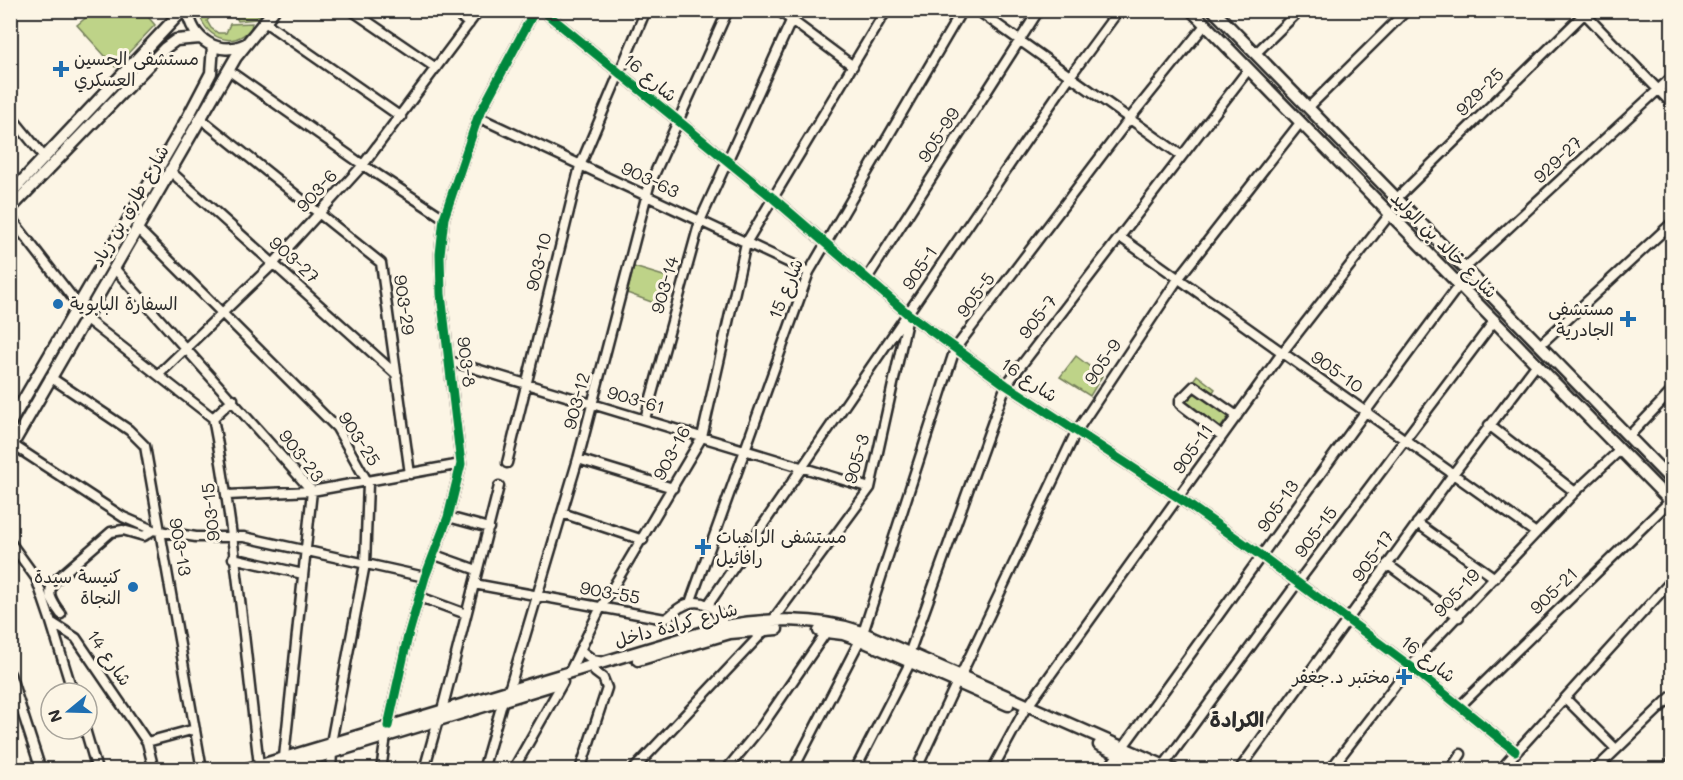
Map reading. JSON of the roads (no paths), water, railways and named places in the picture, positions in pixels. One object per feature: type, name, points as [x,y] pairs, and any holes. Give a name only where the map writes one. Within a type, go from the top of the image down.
[{"type":"main road","points":[[10,194],[183,10]]},
{"type":"main road","points":[[188,10],[192,27],[200,38],[213,46],[231,49],[248,44]]},
{"type":"main road","name":"شارع طارق بن زياد","points":[[12,447],[50,377],[228,70],[274,10]]},
{"type":"main road","name":"شارع خالد بن الوليد","points":[[1191,10],[1671,502]]},
{"type":"main road","name":"شارع خالد بن الوليد","points":[[1213,10],[1396,199],[1466,267],[1672,481]]},
{"type":"main road","points":[[10,209],[165,48],[176,40],[200,38]]},
{"type":"main road","name":"شارع طارق بن زياد","points":[[10,423],[188,117],[211,73],[213,46]]},
{"type":"main road","name":"شارع كرادة داخل","points":[[244,770],[440,715],[509,690],[595,672],[730,633],[769,625],[861,636]]},
{"type":"main road","name":"شارع كرادة داخل","points":[[440,715],[503,700],[603,662],[724,626],[834,625],[1165,768]]},
{"type":"main road","name":"شارع كرادة داخل","points":[[276,770],[331,747]]},
{"type":"street","points":[[351,10],[436,68]]},
{"type":"street","points":[[453,10],[469,24]]},
{"type":"street","name":"903-6","points":[[158,375],[224,314],[320,214],[401,117],[479,10]]},
{"type":"street","name":"903-8","points":[[381,770],[387,731],[408,636],[425,577],[448,517],[461,464],[441,294],[440,254],[444,218],[478,117],[535,10]]},
{"type":"street","name":"شارع 16","points":[[542,10],[773,198],[868,277],[908,314],[1006,385],[1263,556],[1461,705],[1515,751]]},
{"type":"street","name":"903-10","points":[[507,462],[580,166],[621,75],[646,10]]},
{"type":"street","name":"903-12","points":[[509,690],[593,405],[646,195],[728,10]]},
{"type":"street","points":[[778,10],[853,66]]},
{"type":"street","name":"شارع 15","points":[[690,603],[809,272],[962,10]]},
{"type":"street","points":[[977,10],[1182,156]]},
{"type":"street","name":"905-99","points":[[868,277],[1039,10]]},
{"type":"street","name":"905-1","points":[[708,605],[1071,75],[1119,10]]},
{"type":"street","points":[[1255,54],[1300,10]]},
{"type":"street","points":[[1308,108],[1407,10]]},
{"type":"street","name":"903-16","points":[[513,770],[566,677],[600,609],[702,437],[746,243],[853,66],[881,12]]},
{"type":"street","points":[[1585,12],[1672,104]]},
{"type":"street","name":"929-25","points":[[1396,199],[1585,12]]},
{"type":"street","name":"903-14","points":[[645,419],[700,221],[791,21]]},
{"type":"street","points":[[266,23],[401,117]]},
{"type":"street","name":"905-5","points":[[793,770],[861,636],[955,349],[1130,118],[1205,25]]},
{"type":"street","points":[[228,70],[363,165],[444,218]]},
{"type":"street","name":"905-7","points":[[855,770],[910,659],[1006,385],[1248,70]]},
{"type":"street","name":"929-27","points":[[1466,267],[1672,76]]},
{"type":"street","points":[[10,115],[45,158]]},
{"type":"street","name":"903-63","points":[[478,117],[809,272]]},
{"type":"street","name":"903-29","points":[[200,118],[381,263],[410,474]]},
{"type":"street","name":"905-9","points":[[916,770],[1076,432],[1178,279],[1300,123]]},
{"type":"street","name":"903-27","points":[[169,170],[397,375]]},
{"type":"street","name":"905-11","points":[[992,770],[1026,709],[1282,353],[1390,214]]},
{"type":"street","points":[[10,217],[79,306]]},
{"type":"street","points":[[1541,344],[1672,224]]},
{"type":"street","name":"903-25","points":[[136,227],[337,428],[368,483],[365,564],[331,747],[331,770]]},
{"type":"street","name":"905-10","points":[[1120,237],[1536,533]]},
{"type":"street","name":"903-23","points":[[114,268],[188,348],[312,491],[284,757]]},
{"type":"street","name":"905-13","points":[[1107,770],[1263,556],[1364,411],[1460,284]]},
{"type":"street","name":"905-3","points":[[633,770],[769,625],[870,488],[908,314]]},
{"type":"street","points":[[85,318],[213,418],[232,399]]},
{"type":"street","name":"905-15","points":[[1165,768],[1298,582],[1495,320]]},
{"type":"street","name":"903-61","points":[[450,361],[870,488]]},
{"type":"street","name":"905-17","points":[[1239,770],[1453,474],[1537,364]]},
{"type":"street","name":"903-13","points":[[50,377],[129,430],[145,446],[157,531],[202,770]]},
{"type":"street","points":[[1222,436],[1180,404],[1180,400],[1190,387],[1194,386],[1237,416]]},
{"type":"street","points":[[1629,436],[1671,395]]},
{"type":"street","name":"903-15","points":[[213,418],[228,495],[233,558],[260,765]]},
{"type":"street","points":[[1489,425],[1575,492]]},
{"type":"street","points":[[12,447],[123,517],[157,531],[231,539],[244,537],[425,577]]},
{"type":"street","name":"905-19","points":[[1330,770],[1410,666],[1575,492],[1620,450]]},
{"type":"street","points":[[578,459],[673,488]]},
{"type":"street","points":[[228,495],[312,491],[368,483],[461,464]]},
{"type":"street","points":[[424,770],[499,486]]},
{"type":"street","name":"905-21","points":[[1461,705],[1671,502]]},
{"type":"street","points":[[562,513],[643,540]]},
{"type":"street","points":[[448,517],[489,528]]},
{"type":"street","points":[[1418,523],[1495,578]]},
{"type":"street","points":[[61,614],[50,594],[53,582],[111,532],[123,530],[144,536],[157,531]]},
{"type":"street","points":[[10,542],[36,578],[69,681]]},
{"type":"street","points":[[435,555],[477,570]]},
{"type":"street","points":[[233,558],[303,574]]},
{"type":"street","points":[[1387,564],[1459,616]]},
{"type":"street","points":[[1500,770],[1672,580]]},
{"type":"street","name":"903-55","points":[[474,584],[600,609],[665,619],[690,603]]},
{"type":"street","points":[[420,597],[466,614]]},
{"type":"street","points":[[690,603],[708,605],[720,615],[724,626]]},
{"type":"street","name":"شارع 14","points":[[51,622],[76,638],[147,742],[154,770]]},
{"type":"street","points":[[726,770],[745,749],[827,631]]},
{"type":"street","points":[[580,650],[593,660],[603,662]]},
{"type":"street","points":[[580,770],[607,688],[603,678],[595,672]]},
{"type":"street","points":[[10,675],[41,770]]},
{"type":"street","points":[[1595,770],[1672,696]]},
{"type":"street","points":[[1564,698],[1616,749]]},
{"type":"street","points":[[483,770],[503,700]]},
{"type":"street","points":[[147,742],[195,729]]},
{"type":"street","points":[[89,741],[97,770]]},
{"type":"street","points":[[1450,770],[1461,754]]},
{"type":"street","points":[[1665,770],[1672,762]]},
{"type":"place","name":"مستشفى الحسين العسكري","points":[[61,69]]},
{"type":"place","name":"السفارة البابوية","points":[[58,304]]},
{"type":"place","name":"مستشفى الجادرية","points":[[1628,319]]},
{"type":"place","name":"مستشفى الراهبات رافائيل","points":[[703,547]]},
{"type":"place","name":"كنيسة سيدة النجاة","points":[[133,587]]},
{"type":"place","name":"مختبر د.جغفر","points":[[1404,677]]},
{"type":"district","name":"الكرادة","points":[[1237,720]]}]
